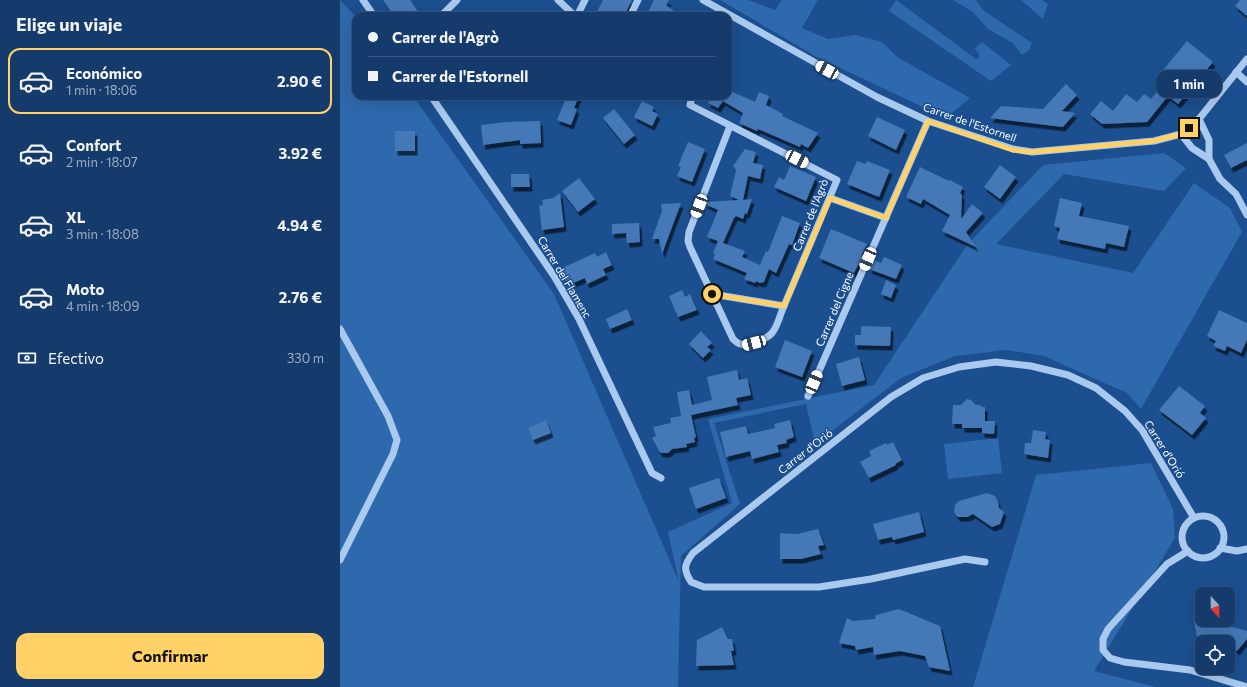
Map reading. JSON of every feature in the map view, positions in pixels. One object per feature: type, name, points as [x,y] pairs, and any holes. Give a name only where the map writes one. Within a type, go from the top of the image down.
[{"type":"street","points":[[363,0],[371,12]]},
{"type":"street","points":[[445,12],[457,0]]},
{"type":"street","points":[[558,0],[572,12]]},
{"type":"street","points":[[578,12],[585,0]]},
{"type":"street","points":[[632,12],[638,0]]},
{"type":"street","name":"Carrer de l'Estornell","points":[[703,0],[725,12]]},
{"type":"street","name":"Carrer de l'Estornell","points":[[732,16],[870,93],[928,121],[1013,150],[1032,152],[1154,141],[1181,134],[1199,120],[1247,59]]},
{"type":"street","points":[[1236,72],[1247,82]]},
{"type":"street","name":"Carrer del Flamenc","points":[[435,100],[554,276],[579,319],[652,473],[661,478]]},
{"type":"street","name":"Carrer de l'Agrò","points":[[691,100],[690,105],[837,180],[773,332],[769,336],[754,343],[746,345],[739,344],[733,339],[712,294]]},
{"type":"street","points":[[1199,120],[1209,140],[1209,159]]},
{"type":"street","name":"Carrer del Cigne","points":[[808,396],[928,121]]},
{"type":"street","points":[[730,126],[689,232],[688,241],[712,294],[784,306]]},
{"type":"street","points":[[1181,134],[1192,148],[1209,159],[1220,179],[1236,194],[1247,215]]},
{"type":"street","points":[[830,198],[886,218]]},
{"type":"street","points":[[340,329],[388,416],[397,440],[393,454],[340,560]]},
{"type":"street","name":"Carrer d'Orió","points":[[985,562],[965,559],[871,579],[819,587],[704,587],[691,582],[685,573],[686,563],[693,553],[891,397],[923,378],[959,367],[996,362],[1031,366],[1068,375],[1096,388],[1126,411],[1142,430],[1194,518]]},
{"type":"street","points":[[1200,516],[1207,516],[1218,523],[1222,529],[1223,535],[1223,542],[1220,548],[1216,553],[1204,558],[1193,555],[1188,551],[1182,540],[1182,533],[1188,522],[1200,516]]},
{"type":"street","points":[[1220,548],[1237,551],[1247,549]]},
{"type":"street","points":[[1188,551],[1167,564],[1108,629],[1103,639],[1103,650],[1110,658],[1124,662],[1190,670],[1247,687]]},
{"type":"shaded area","points":[[340,0],[352,13],[352,100],[416,100],[554,294],[679,582],[668,532],[732,503],[708,419],[874,385],[967,245],[1043,165],[1164,153],[1186,168],[1164,191],[1064,174],[996,244],[1133,273],[1194,183],[1230,208],[1242,232],[1141,409],[1127,393],[1044,356],[1006,350],[955,356],[901,378],[815,444],[806,404],[714,423],[740,504],[681,556],[678,687],[340,687]]},
{"type":"shaded area","points":[[720,0],[748,0],[775,10],[782,0],[818,0],[802,28],[828,39],[855,35],[882,42],[897,57],[970,98],[946,118],[817,57]]},
{"type":"shaded area","points":[[896,0],[976,59],[980,57],[975,48],[982,42],[1011,65],[991,81],[889,11]]},
{"type":"shaded area","points":[[953,0],[976,0],[984,11],[1032,43],[1029,50],[1022,55],[1013,43],[988,29],[973,12]]},
{"type":"shaded area","points":[[1021,0],[1042,0],[1048,4],[1043,19]]},
{"type":"shaded area","points":[[998,438],[1002,473],[948,479],[944,444]]},
{"type":"shaded area","points":[[1151,463],[1173,509],[1175,538],[1094,671],[1155,687],[973,687],[1036,475]]},
{"type":"building","points":[[383,0],[410,0],[418,12],[391,12]]},
{"type":"building","points":[[603,0],[632,0],[626,12],[597,12]]},
{"type":"building","points":[[654,0],[669,0],[666,5],[676,12],[648,12]]},
{"type":"building","points":[[1240,0],[1247,0],[1247,16],[1235,6]]},
{"type":"building","points":[[1187,41],[1213,62],[1178,104],[1168,96],[1147,122],[1102,124],[1090,114],[1101,101],[1113,111],[1126,94],[1137,102],[1144,94],[1151,99],[1165,81],[1159,75]]},
{"type":"building","points":[[1066,84],[1077,95],[1062,111],[1075,113],[1063,127],[990,118],[1001,106],[1043,109]]},
{"type":"building","points":[[732,92],[755,102],[759,92],[769,96],[766,105],[783,114],[782,116],[818,133],[808,148],[801,144],[800,147],[758,129],[757,131],[739,123],[743,113],[723,101],[718,108],[708,103],[710,100],[732,100]]},
{"type":"building","points":[[565,100],[577,100],[574,108],[577,109],[571,125],[557,120]]},
{"type":"building","points":[[642,101],[654,107],[652,111],[658,114],[652,126],[634,117]]},
{"type":"building","points":[[614,109],[635,135],[624,144],[603,118]]},
{"type":"building","points":[[877,117],[905,130],[896,150],[868,136]]},
{"type":"building","points":[[540,121],[541,143],[520,144],[520,140],[483,145],[481,125],[506,122]]},
{"type":"building","points":[[395,131],[415,131],[415,151],[395,151]]},
{"type":"building","points":[[688,142],[705,149],[692,182],[677,176],[681,167],[678,166]]},
{"type":"building","points":[[1247,143],[1247,160],[1231,168],[1224,155]]},
{"type":"building","points":[[745,149],[756,152],[753,163],[763,165],[760,179],[748,176],[743,200],[752,199],[747,214],[745,213],[743,219],[736,216],[734,218],[723,243],[745,251],[742,257],[760,265],[766,251],[768,252],[782,216],[800,223],[792,245],[789,244],[776,273],[769,269],[764,282],[760,283],[756,281],[755,283],[744,279],[747,273],[713,259],[715,254],[713,253],[718,241],[707,237],[718,210],[705,204],[706,202],[739,200],[730,196],[736,170],[733,166]]},
{"type":"building","points":[[857,161],[866,164],[867,161],[890,170],[879,197],[847,184]]},
{"type":"building","points":[[1000,165],[1016,177],[1000,199],[984,187]]},
{"type":"building","points":[[790,166],[816,177],[806,201],[774,187],[779,177],[784,180]]},
{"type":"building","points":[[920,167],[963,187],[960,193],[962,195],[961,219],[972,204],[983,213],[966,232],[976,247],[942,231],[950,215],[923,199],[921,204],[906,197]]},
{"type":"building","points":[[511,174],[529,174],[530,187],[511,187]]},
{"type":"building","points":[[579,178],[595,199],[578,212],[562,191]]},
{"type":"building","points":[[560,193],[564,227],[542,230],[539,206],[543,205],[542,200],[553,198]]},
{"type":"building","points":[[1060,198],[1082,203],[1079,216],[1129,226],[1124,247],[1106,243],[1105,249],[1057,239],[1060,228],[1054,226]]},
{"type":"building","points":[[681,203],[662,254],[659,239],[652,239],[662,211],[661,204]]},
{"type":"building","points":[[639,223],[640,242],[627,243],[626,233],[612,234],[612,224]]},
{"type":"building","points":[[831,229],[867,244],[862,255],[864,256],[860,265],[858,265],[854,273],[819,258]]},
{"type":"building","points":[[606,252],[612,265],[603,269],[606,275],[587,284],[585,278],[568,285],[560,269],[595,253],[597,257]]},
{"type":"building","points":[[884,257],[902,265],[896,279],[869,269],[873,260],[881,263]]},
{"type":"building","points":[[886,280],[896,285],[891,298],[881,294]]},
{"type":"building","points":[[682,290],[685,297],[690,294],[697,310],[678,317],[669,296]]},
{"type":"building","points":[[627,309],[632,320],[610,329],[606,319]]},
{"type":"building","points":[[1219,310],[1247,323],[1247,340],[1241,353],[1227,346],[1225,351],[1213,346],[1216,341],[1207,336]]},
{"type":"building","points":[[861,326],[891,327],[890,346],[855,345],[855,335],[861,335]]},
{"type":"building","points":[[701,331],[712,343],[707,347],[711,350],[703,358],[689,344]]},
{"type":"building","points":[[785,340],[812,351],[802,377],[775,367]]},
{"type":"building","points":[[859,357],[865,380],[842,386],[836,364]]},
{"type":"building","points":[[737,370],[739,380],[747,378],[751,395],[736,398],[738,405],[691,415],[696,437],[694,438],[695,442],[686,444],[687,447],[672,449],[668,453],[661,453],[652,438],[656,436],[653,427],[671,423],[670,418],[681,416],[677,392],[689,390],[692,405],[712,400],[707,377]]},
{"type":"building","points":[[1179,386],[1205,406],[1200,413],[1206,418],[1192,435],[1159,410]]},
{"type":"building","points":[[967,399],[971,400],[976,405],[985,407],[985,421],[995,421],[994,434],[982,433],[982,428],[962,428],[962,424],[952,424],[953,405],[961,405]]},
{"type":"building","points":[[546,420],[551,433],[533,440],[528,428]]},
{"type":"building","points":[[790,420],[794,437],[786,440],[787,443],[777,445],[779,452],[752,459],[750,451],[726,457],[720,432],[746,426],[748,434],[775,428],[774,424]]},
{"type":"building","points":[[1033,430],[1046,432],[1045,439],[1050,440],[1048,458],[1024,454],[1025,443],[1031,443]]},
{"type":"building","points":[[893,442],[902,460],[895,464],[896,465],[869,478],[860,462],[871,456],[869,451],[886,443],[887,445]]},
{"type":"building","points":[[719,478],[726,498],[696,509],[689,488]]},
{"type":"building","points":[[987,493],[995,496],[999,508],[1004,512],[1000,524],[992,527],[973,514],[967,517],[958,517],[956,515],[954,511],[955,505],[959,501]]},
{"type":"building","points":[[919,512],[924,532],[893,540],[892,537],[878,540],[873,524]]},
{"type":"building","points":[[818,529],[824,545],[818,546],[821,554],[801,559],[780,559],[780,533],[797,534]]},
{"type":"building","points":[[899,609],[940,626],[950,671],[929,667],[925,656],[900,651],[874,655],[873,647],[856,650],[855,646],[839,643],[847,618],[853,621],[875,619],[876,615]]},
{"type":"building","points":[[722,627],[728,639],[732,639],[734,651],[731,651],[734,665],[696,666],[697,640]]},
{"type":"building","points":[[1195,627],[1233,627],[1247,631],[1247,639],[1237,651],[1235,649],[1235,635],[1197,635]]},
{"type":"route","points":[[712,294],[784,306],[830,198],[886,218],[928,121],[1013,150],[1032,152],[1154,141],[1181,134],[1189,128]]}]
